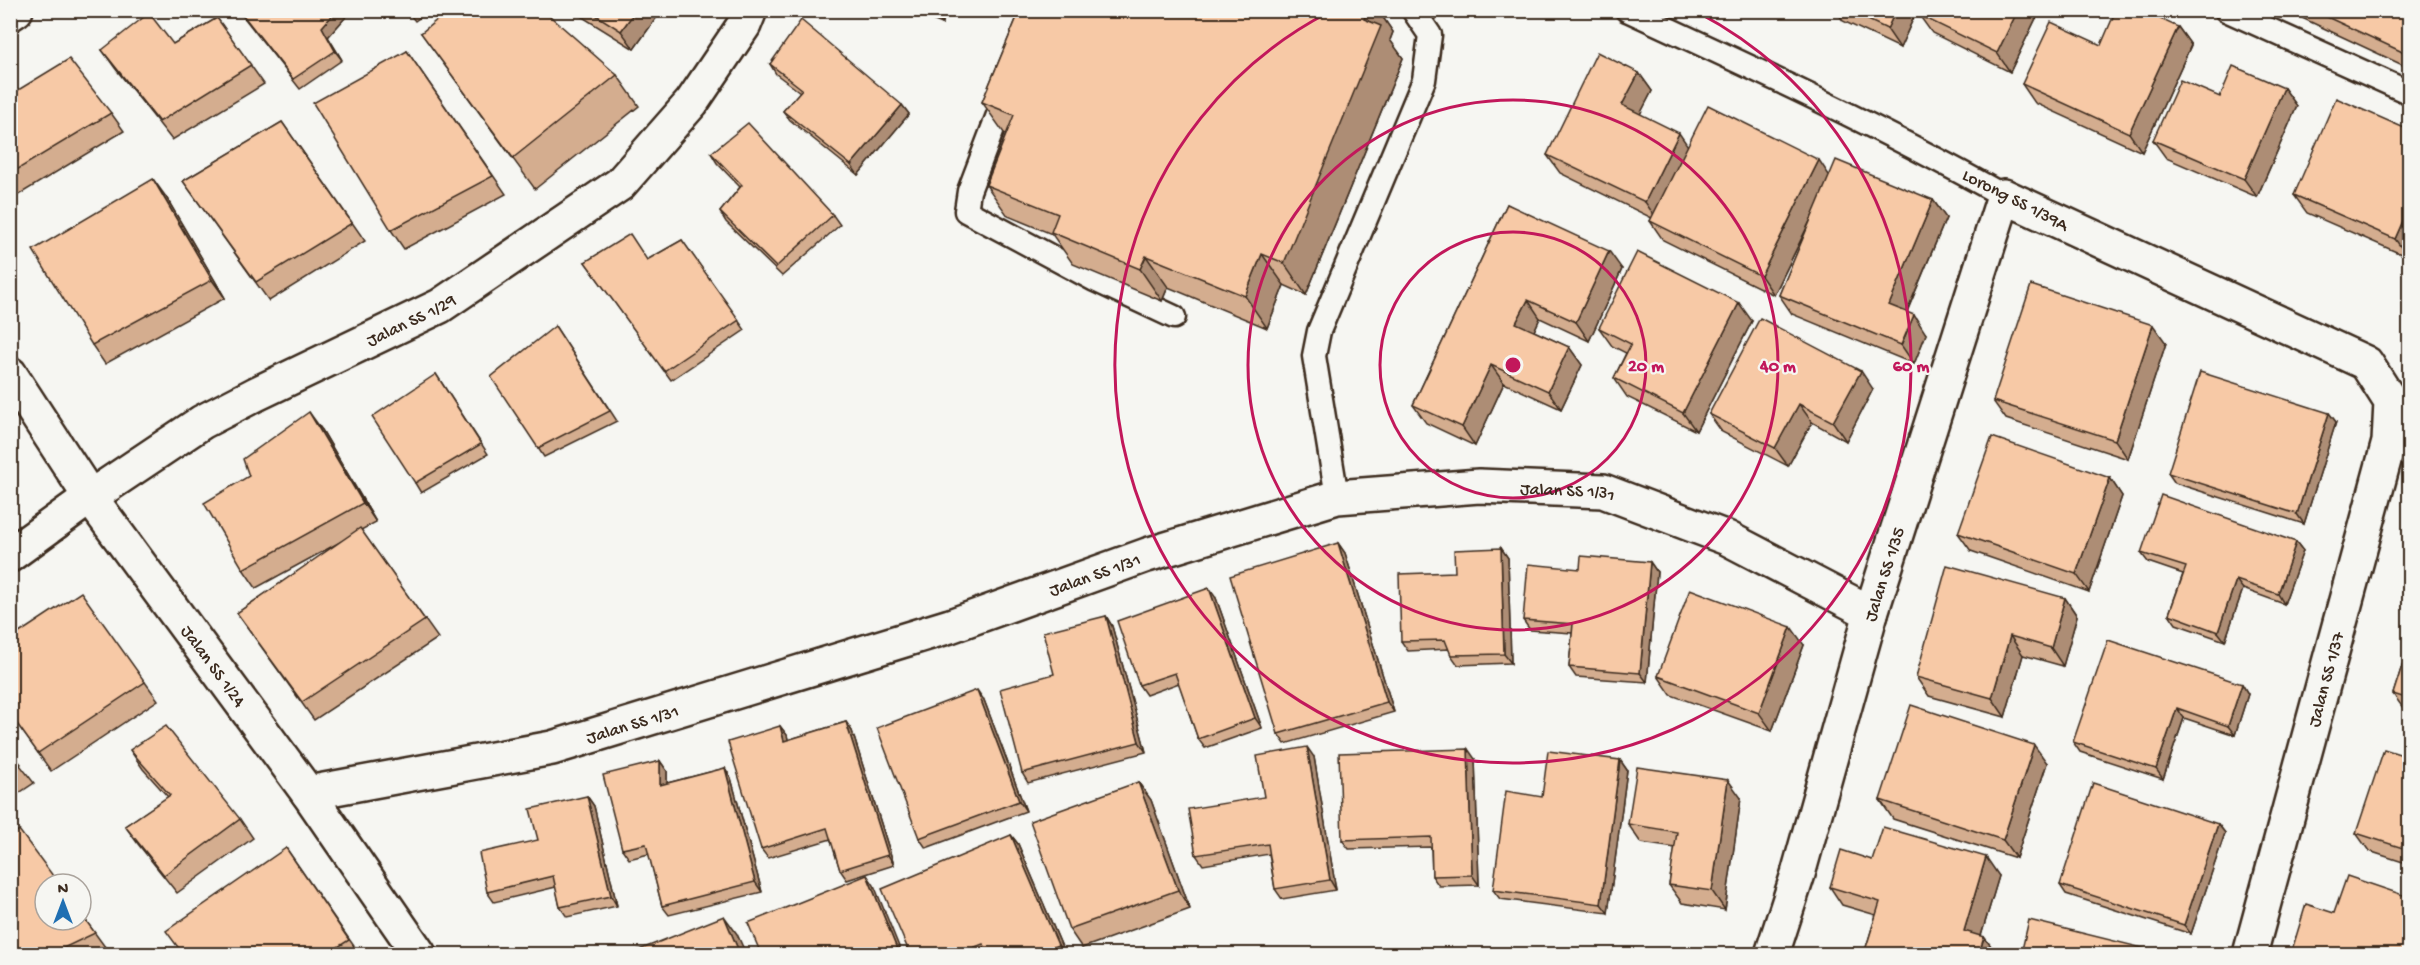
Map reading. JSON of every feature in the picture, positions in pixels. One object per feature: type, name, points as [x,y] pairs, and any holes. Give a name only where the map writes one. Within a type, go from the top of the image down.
[{"type":"street","points":[[10,14],[16,10]]},
{"type":"street","name":"Jalan SS 1/29","points":[[10,555],[90,497],[202,422],[440,306],[620,184],[692,102],[744,25],[750,10]]},
{"type":"street","name":"Lorong SS 1/39A","points":[[2004,196],[2366,363],[2391,402]]},
{"type":"street","name":"Jalan SS 1/35","points":[[1772,954],[1801,863],[1871,614],[2004,196]]},
{"type":"street","name":"Jalan SS 1/24","points":[[10,374],[90,497],[308,793],[419,954]]},
{"type":"street","name":"Jalan SS 1/37","points":[[2250,954],[2389,442],[2391,402]]},
{"type":"street","name":"Jalan SS 1/31","points":[[308,793],[552,748],[950,626],[1147,555],[1337,497],[1479,486],[1603,491],[1727,538],[1871,614]]},
{"type":"lane","points":[[1337,497],[1314,356],[1319,331],[1424,80],[1430,34],[1413,10]]},
{"type":"lane","name":"Lorong SS 1/39A","points":[[1627,10],[1783,81],[1905,142],[2004,196]]},
{"type":"lane","points":[[2226,10],[2409,93]]},
{"type":"lane","points":[[1014,74],[969,191],[966,211],[1095,280],[1173,317]]},
{"type":"building","points":[[239,10],[337,10],[322,27],[335,51],[293,79]]},
{"type":"building","points":[[449,10],[543,10],[617,75],[513,158],[421,33]]},
{"type":"building","points":[[588,10],[636,10],[621,31]]},
{"type":"building","points":[[1020,10],[1367,10],[1364,19],[1381,26],[1284,263],[1262,254],[1245,296],[1146,256],[1140,269],[1051,232],[1058,214],[986,185],[1014,115],[982,102]]},
{"type":"building","points":[[1847,10],[1896,10],[1887,29]]},
{"type":"building","points":[[1921,10],[2018,10],[1997,53],[1919,15]]},
{"type":"building","points":[[2116,10],[2141,10],[2178,27],[2129,133],[2022,84],[2051,22],[2101,45]]},
{"type":"building","points":[[2312,10],[2409,10],[2409,55]]},
{"type":"building","points":[[149,13],[173,44],[217,18],[251,65],[159,122],[102,50]]},
{"type":"building","points":[[801,20],[902,105],[851,165],[783,111],[802,89],[770,64]]},
{"type":"building","points":[[407,51],[493,176],[391,230],[313,103]]},
{"type":"building","points":[[1597,52],[1639,73],[1622,105],[1679,133],[1645,202],[1547,155]]},
{"type":"building","points":[[69,59],[111,113],[10,174],[10,95]]},
{"type":"building","points":[[2233,66],[2284,88],[2244,179],[2153,140],[2180,80],[2220,97]]},
{"type":"building","points":[[2336,98],[2409,130],[2409,207],[2395,239],[2294,195]]},
{"type":"building","points":[[1708,105],[1819,160],[1761,276],[1650,221]]},
{"type":"building","points":[[282,122],[352,223],[256,282],[183,181]]},
{"type":"building","points":[[748,123],[833,215],[776,267],[720,212],[742,185],[711,153]]},
{"type":"building","points":[[1836,160],[1933,200],[1889,305],[1914,315],[1901,345],[1779,295]]},
{"type":"building","points":[[153,179],[212,280],[92,345],[33,250]]},
{"type":"building","points":[[1507,204],[1609,251],[1576,322],[1528,300],[1516,323],[1569,347],[1548,391],[1491,365],[1462,427],[1413,405]]},
{"type":"building","points":[[630,234],[647,260],[682,240],[739,320],[664,371],[585,262]]},
{"type":"building","points":[[1637,252],[1739,303],[1683,413],[1614,378],[1631,344],[1599,328]]},
{"type":"building","points":[[2031,285],[2153,325],[2115,440],[1993,401]]},
{"type":"building","points":[[1760,318],[1861,371],[1833,422],[1799,404],[1775,448],[1709,414]]},
{"type":"building","points":[[555,326],[610,411],[538,448],[491,377]]},
{"type":"building","points":[[2200,372],[2329,413],[2297,514],[2168,473]]},
{"type":"building","points":[[436,374],[481,444],[415,483],[372,417]]},
{"type":"building","points":[[309,412],[363,503],[243,569],[204,503],[249,476],[243,459]]},
{"type":"building","points":[[1992,437],[2110,478],[2076,574],[1958,533]]},
{"type":"building","points":[[2161,495],[2296,542],[2278,594],[2236,580],[2218,632],[2169,614],[2186,567],[2141,553]]},
{"type":"building","points":[[360,528],[425,620],[302,702],[237,613]]},
{"type":"building","points":[[1338,543],[1387,702],[1278,734],[1230,576]]},
{"type":"building","points":[[1501,548],[1504,654],[1451,655],[1445,640],[1401,641],[1399,574],[1455,572],[1454,550]]},
{"type":"building","points":[[1581,556],[1650,562],[1640,673],[1569,667],[1573,624],[1523,620],[1528,564],[1580,569]]},
{"type":"building","points":[[1947,565],[2065,598],[2051,648],[2010,636],[1992,698],[1916,677]]},
{"type":"building","points":[[1209,588],[1255,718],[1198,739],[1175,673],[1139,685],[1117,621]]},
{"type":"building","points":[[1690,589],[1791,627],[1759,713],[1658,676]]},
{"type":"building","points":[[81,592],[145,682],[38,753],[10,714],[10,639]]},
{"type":"building","points":[[1106,616],[1139,742],[1022,773],[1000,689],[1054,674],[1043,632]]},
{"type":"building","points":[[2108,640],[2242,684],[2228,726],[2177,708],[2156,769],[2073,742]]},
{"type":"building","points":[[2409,644],[2409,699],[2393,694]]},
{"type":"building","points":[[977,690],[1019,801],[919,838],[877,728]]},
{"type":"building","points":[[1911,705],[2034,745],[2003,840],[1880,800]]},
{"type":"building","points":[[846,722],[888,855],[840,870],[827,828],[761,849],[728,742],[780,726],[784,741]]},
{"type":"building","points":[[166,726],[240,819],[164,875],[125,826],[170,795],[130,750]]},
{"type":"building","points":[[1307,747],[1330,880],[1275,889],[1268,844],[1196,855],[1188,809],[1264,797],[1257,756]]},
{"type":"building","points":[[1468,749],[1472,875],[1432,876],[1431,837],[1342,840],[1339,753]]},
{"type":"building","points":[[2384,749],[2409,757],[2409,850],[2356,833]]},
{"type":"building","points":[[1548,751],[1620,760],[1601,904],[1493,890],[1506,791],[1542,797]]},
{"type":"building","points":[[10,752],[21,764],[10,772]]},
{"type":"building","points":[[660,761],[660,785],[725,768],[755,882],[662,906],[646,844],[622,849],[603,775]]},
{"type":"building","points":[[1637,767],[1728,780],[1712,891],[1669,885],[1677,832],[1628,824]]},
{"type":"building","points":[[1138,782],[1178,890],[1069,929],[1030,821]]},
{"type":"building","points":[[2093,783],[2218,824],[2184,925],[2060,885]]},
{"type":"building","points":[[587,796],[611,896],[560,907],[553,876],[487,892],[479,853],[538,840],[530,809]]},
{"type":"building","points":[[1883,827],[1986,857],[1964,931],[1984,937],[1979,954],[1864,954],[1880,902],[1830,887],[1841,850],[1872,860]]},
{"type":"building","points":[[19,830],[50,872],[33,872],[33,932],[93,930],[95,933],[51,954],[10,954],[10,837]]},
{"type":"building","points":[[1011,835],[1058,945],[1036,954],[987,954],[983,944],[957,954],[910,954],[882,889]]},
{"type":"building","points":[[286,848],[349,940],[327,954],[183,954],[166,931]]},
{"type":"building","points":[[867,875],[899,954],[761,954],[748,923]]},
{"type":"building","points":[[2347,876],[2409,897],[2409,954],[2306,954],[2292,950],[2306,904],[2334,913]]},
{"type":"building","points":[[724,916],[740,954],[629,954]]},
{"type":"building","points":[[2029,920],[2163,953],[2163,954],[2021,954]]},
{"type":"building","points":[[113,948],[117,954],[103,954]]}]
